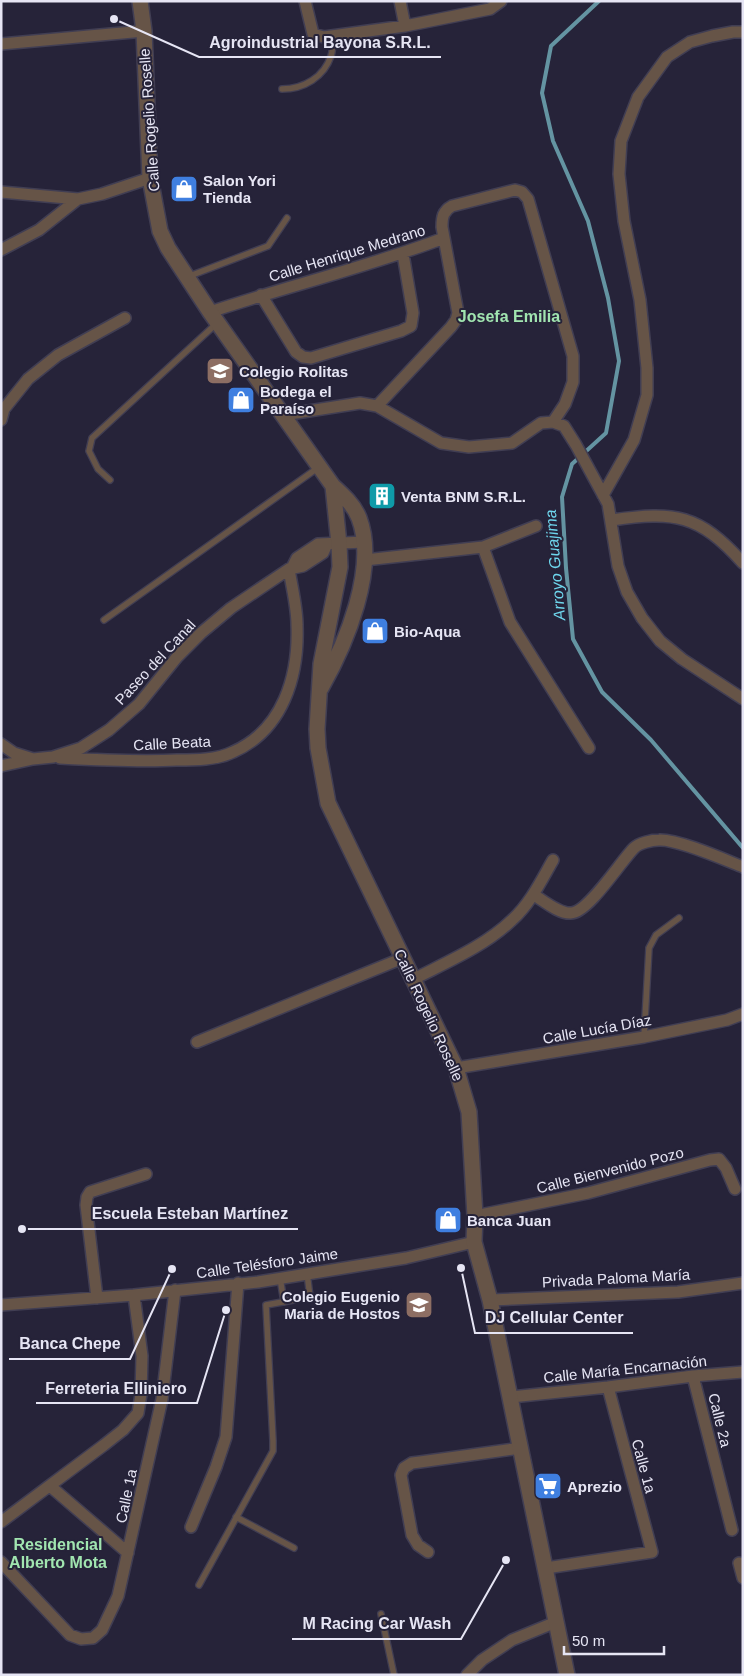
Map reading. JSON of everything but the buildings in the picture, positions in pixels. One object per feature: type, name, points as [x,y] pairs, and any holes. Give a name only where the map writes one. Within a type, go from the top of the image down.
[{"type":"street","name":"Calle Rogelio Roselle","points":[[140,1],[144,31],[150,178],[160,231],[168,248],[214,317],[319,467],[333,486],[348,500],[359,517],[365,560],[360,590],[347,635],[333,668],[319,692]]},
{"type":"street","points":[[305,1],[313,34],[324,37],[405,26],[490,9],[501,1]]},
{"type":"street","points":[[400,1],[405,26]]},
{"type":"street","points":[[1,44],[144,31]]},
{"type":"street","points":[[603,495],[634,440],[647,395],[647,368],[640,300],[624,221],[618,174],[622,141],[638,97],[668,57],[690,42],[733,32],[743,32]]},
{"type":"street","points":[[1,192],[78,199],[102,194],[150,178]]},
{"type":"street","name":"Calle Henrique Medrano","points":[[214,317],[261,295],[402,254],[444,238],[442,217],[446,209],[452,206],[515,190],[522,192],[528,199],[573,356],[573,382],[564,404],[553,422]]},
{"type":"street","points":[[1,250],[40,230],[78,199]]},
{"type":"street","points":[[377,406],[456,320],[458,313],[444,238]]},
{"type":"street","points":[[261,295],[296,352],[303,357],[311,358],[402,331],[411,326],[414,313],[402,254]]},
{"type":"street","points":[[2,412],[28,379],[58,355],[124,318]]},
{"type":"street","points":[[283,415],[360,404],[377,406],[441,443],[469,447],[512,443],[541,423],[553,422],[564,426],[608,504],[618,566],[627,592],[642,618],[660,641],[682,659],[743,699]]},
{"type":"street","name":"Calle Rogelio Roselle","points":[[333,486],[333,544],[340,567],[321,664],[317,729],[318,748],[328,803],[456,1068],[468,1112],[475,1216],[474,1242],[490,1300],[522,1448],[567,1675]]},
{"type":"street","points":[[612,520],[635,516],[668,516],[692,521],[710,531],[728,546],[743,563]]},
{"type":"street","points":[[365,560],[483,547],[536,526]]},
{"type":"street","points":[[333,544],[364,542]]},
{"type":"street","name":"Paseo del Canal","points":[[1,766],[53,757],[81,748],[109,730],[139,704],[177,657],[201,633],[232,608],[290,569],[303,566],[333,544]]},
{"type":"street","points":[[483,547],[510,622],[589,748]]},
{"type":"street","name":"Calle Beata","points":[[53,757],[140,762],[202,759],[232,753],[260,736],[278,715],[287,696],[296,659],[298,625],[290,569]]},
{"type":"street","name":"Paseo del Canal","points":[[1,744],[14,752],[33,759]]},
{"type":"street","points":[[534,895],[565,913],[573,914],[581,910],[614,874],[635,847],[659,840],[675,842],[743,867]]},
{"type":"street","points":[[414,979],[482,943],[512,920],[534,895],[552,860]]},
{"type":"street","points":[[197,1042],[402,958]]},
{"type":"street","name":"Calle Lucía Díaz","points":[[456,1068],[644,1037],[727,1020],[743,1014]]},
{"type":"street","name":"Calle Bienvenido Pozo","points":[[475,1216],[588,1193],[719,1159],[723,1162],[734,1189]]},
{"type":"street","points":[[97,1298],[86,1197],[90,1192],[146,1174]]},
{"type":"street","name":"Calle Telésforo Jaime","points":[[1,1305],[134,1295],[280,1278],[406,1258],[474,1242]]},
{"type":"street","points":[[191,1527],[216,1467],[226,1437],[238,1283]]},
{"type":"street","name":"Privada Paloma María","points":[[490,1300],[678,1292],[743,1283]]},
{"type":"street","name":"Calle 1a","points":[[1,1562],[70,1635],[82,1639],[93,1638],[102,1630],[118,1596],[162,1399],[175,1290]]},
{"type":"street","points":[[1,1522],[123,1430],[138,1413],[141,1394],[142,1356],[134,1295]]},
{"type":"street","name":"Calle María Encarnación","points":[[510,1397],[743,1372]]},
{"type":"street","name":"Calle 2a","points":[[693,1376],[732,1530]]},
{"type":"street","name":"Calle 1a","points":[[546,1568],[652,1552],[608,1387]]},
{"type":"street","points":[[141,1394],[162,1399]]},
{"type":"street","points":[[428,1552],[418,1545],[412,1535],[402,1475],[404,1468],[412,1463],[522,1448]]},
{"type":"street","points":[[50,1486],[128,1553]]},
{"type":"street","points":[[738,1563],[743,1578]]},
{"type":"street","points":[[467,1675],[482,1660],[512,1640],[556,1622]]},
{"type":"lane","points":[[282,89],[292,89],[313,80],[325,68],[331,54],[333,36]]},
{"type":"lane","points":[[187,277],[268,246],[286,218]]},
{"type":"lane","points":[[110,480],[98,469],[90,451],[92,438],[214,317]]},
{"type":"lane","points":[[104,620],[319,467]]},
{"type":"lane","points":[[644,1037],[649,948],[656,935],[679,918]]},
{"type":"lane","points":[[199,1585],[273,1451],[266,1305],[310,1297],[306,1273]]},
{"type":"lane","points":[[280,1278],[284,1302]]},
{"type":"lane","points":[[236,1517],[294,1548]]},
{"type":"lane","points":[[381,1614],[394,1675]]},
{"type":"waterway","name":"Arroyo Guajima","points":[[599,1],[551,46],[542,93],[553,141],[588,221],[608,298],[619,361],[606,433],[572,464],[562,497],[573,639],[602,692],[651,740],[743,848]]},
{"type":"place","name":"Agroindustrial Bayona S.R.L.","points":[[114,19]]},
{"type":"place","name":"Salon Yori Tienda","points":[[184,189]]},
{"type":"place","name":"Colegio Rolitas","points":[[220,371]]},
{"type":"place","name":"Bodega el Paraíso","points":[[241,400]]},
{"type":"place","name":"Venta BNM S.R.L.","points":[[382,496]]},
{"type":"place","name":"Bio-Aqua","points":[[375,631]]},
{"type":"place","name":"Banca Juan","points":[[448,1220]]},
{"type":"place","name":"Escuela Esteban Martínez","points":[[22,1229]]},
{"type":"place","name":"DJ Cellular Center","points":[[461,1268]]},
{"type":"place","name":"Banca Chepe","points":[[172,1269]]},
{"type":"place","name":"Colegio Eugenio Maria de Hostos","points":[[419,1305]]},
{"type":"place","name":"Ferreteria Elliniero","points":[[226,1310]]},
{"type":"place","name":"Aprezio","points":[[548,1486]]},
{"type":"place","name":"M Racing Car Wash","points":[[506,1560]]},
{"type":"district","name":"Josefa Emilia","points":[[509,316]]},
{"type":"district","name":"Residencial Alberto Mota","points":[[58,1553]]}]
